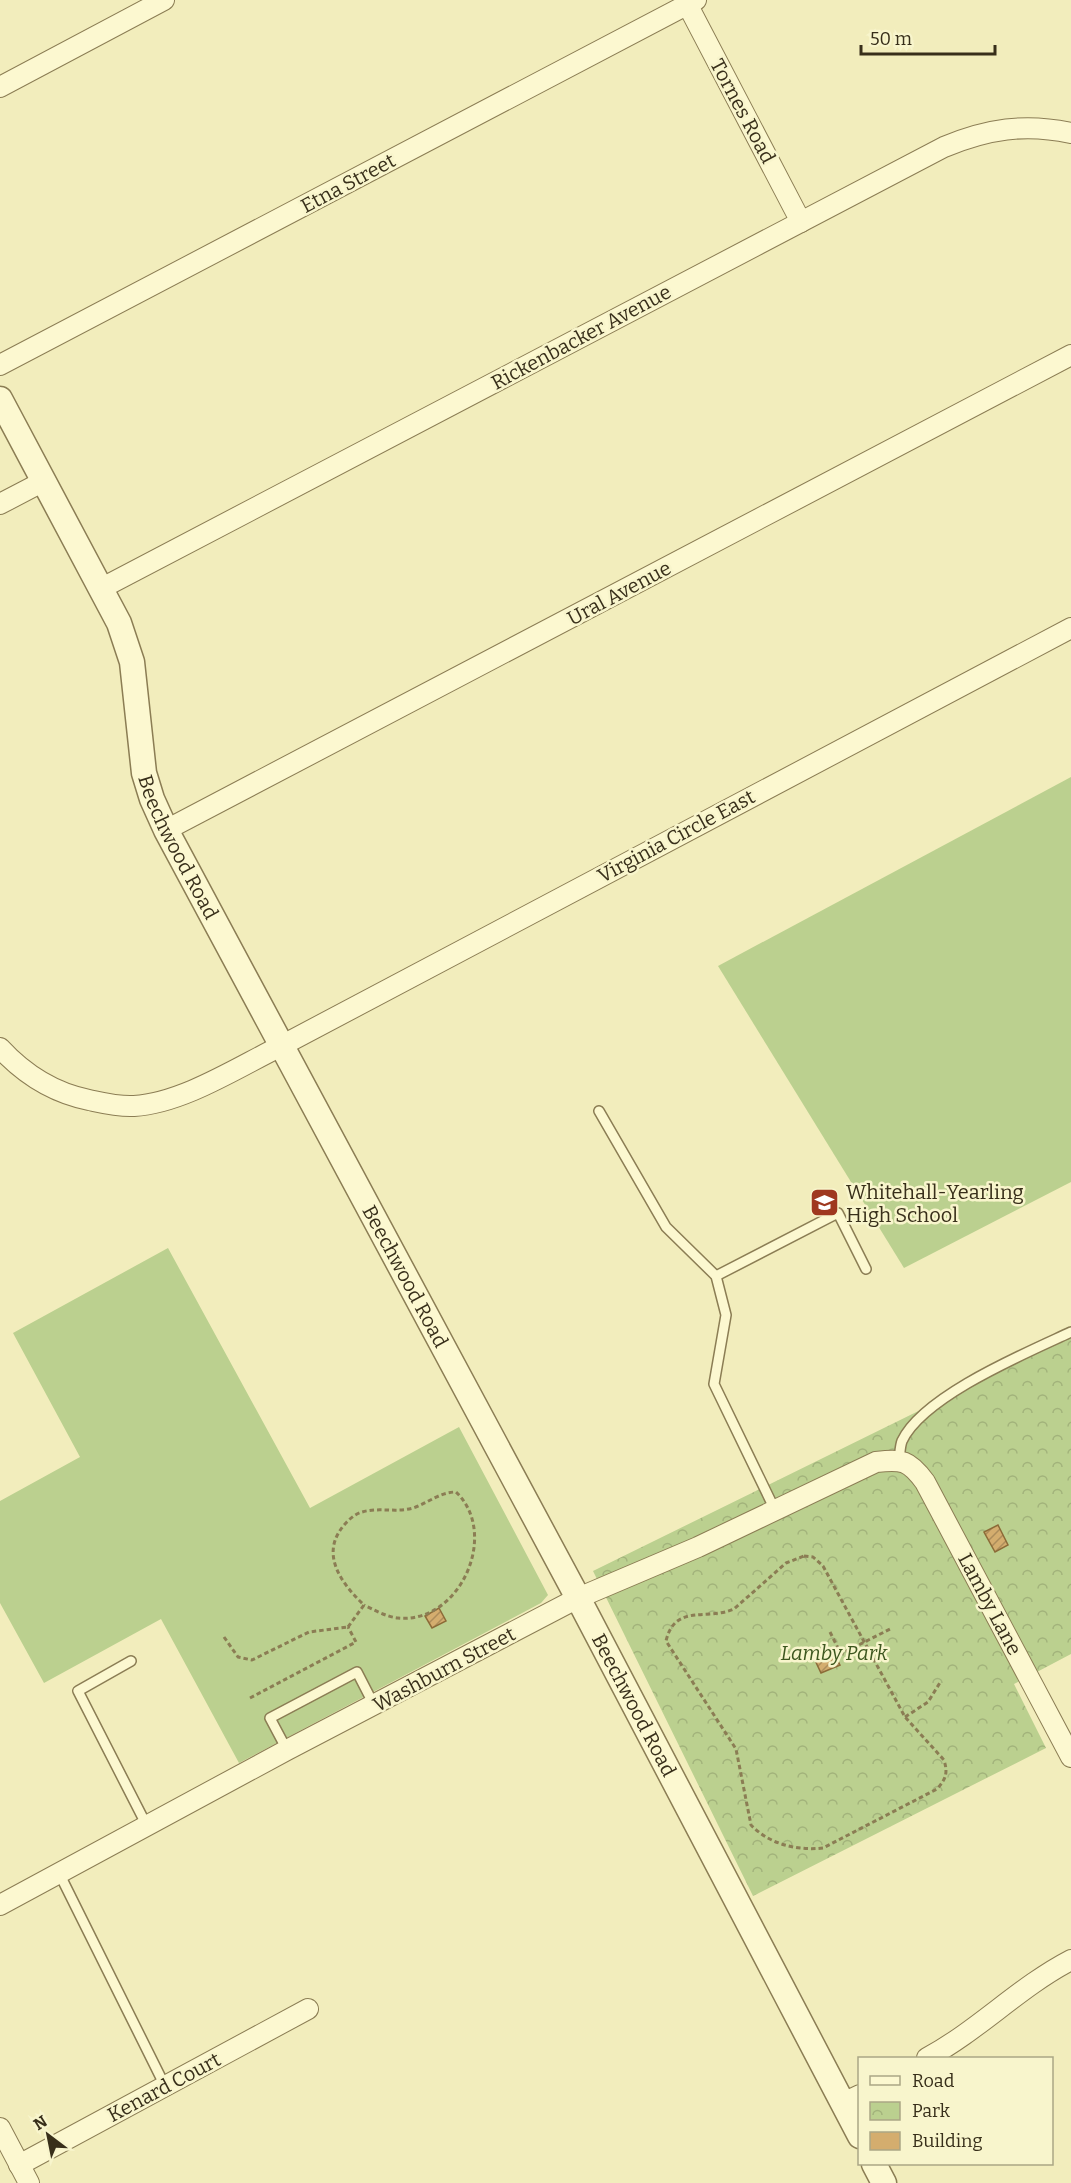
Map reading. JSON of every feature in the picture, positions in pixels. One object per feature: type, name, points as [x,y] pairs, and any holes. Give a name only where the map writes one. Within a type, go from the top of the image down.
[{"type":"street","points":[[0,87],[164,0]]},
{"type":"street","name":"Tornes Road","points":[[689,2],[801,222]]},
{"type":"street","name":"Etna Street","points":[[0,365],[689,2]]},
{"type":"street","name":"Rickenbacker Avenue","points":[[102,588],[801,222],[967,138],[1019,127],[1046,128],[1071,133]]},
{"type":"street","name":"Ural Avenue","points":[[166,830],[1071,356]]},
{"type":"street","name":"Beechwood Road","points":[[0,399],[119,623],[132,662],[144,773],[152,799],[166,830],[578,1598],[851,2099],[858,2128]]},
{"type":"street","points":[[0,504],[44,481]]},
{"type":"street","name":"Virginia Circle East","points":[[0,1048],[26,1071],[58,1092],[109,1104],[135,1106],[187,1092],[281,1046],[1071,628]]},
{"type":"street","name":"Washburn Street","points":[[0,1905],[578,1598],[876,1462],[899,1459]]},
{"type":"street","name":"Lamby Lane","points":[[899,1459],[914,1468],[925,1482],[1071,1757]]},
{"type":"street","points":[[929,2057],[952,2045],[997,2013],[1045,1973],[1071,1960]]},
{"type":"street","name":"Kenard Court","points":[[19,2165],[308,2009]]},
{"type":"street","points":[[0,2128],[29,2183]]},
{"type":"street","points":[[875,2165],[884,2183]]},
{"type":"lane","points":[[599,1112],[666,1227],[716,1276],[726,1315],[714,1384],[775,1510]]},
{"type":"lane","points":[[716,1276],[838,1213],[866,1269]]},
{"type":"lane","points":[[899,1459],[901,1442],[913,1425],[946,1396],[1071,1332]]},
{"type":"lane","points":[[131,1661],[78,1690],[147,1826]]},
{"type":"lane","points":[[288,1750],[270,1718],[357,1672],[374,1705]]},
{"type":"lane","points":[[59,1873],[165,2086]]},
{"type":"path","points":[[446,1492],[456,1492],[465,1501],[472,1516],[474,1540],[471,1569],[459,1587],[447,1600],[416,1616],[398,1618],[364,1605],[341,1579],[332,1553],[336,1537],[347,1522],[361,1512],[413,1508],[446,1492]]},
{"type":"path","points":[[804,1556],[813,1557],[823,1566],[905,1717],[944,1760],[945,1779],[937,1789],[823,1848],[813,1849],[772,1842],[750,1825],[736,1749],[666,1641],[672,1625],[681,1618],[692,1614],[725,1613],[734,1609],[786,1563],[804,1556]]},
{"type":"path","points":[[224,1637],[238,1656],[252,1660],[309,1632],[348,1627],[364,1605]]},
{"type":"path","points":[[250,1698],[356,1642],[348,1627]]},
{"type":"path","points":[[830,1632],[841,1654],[892,1628]]},
{"type":"path","points":[[905,1717],[928,1702],[941,1680]]},
{"type":"green space","points":[[1071,777],[1071,1182],[904,1268],[718,966]]},
{"type":"green space","points":[[168,1248],[310,1508],[459,1427],[548,1595],[541,1603],[239,1763],[161,1619],[44,1683],[0,1603],[0,1501],[80,1457],[13,1333]]},
{"type":"green space","name":"Lamby Park","points":[[1071,1336],[1071,1654],[1014,1684],[1046,1748],[753,1896],[593,1571]]},
{"type":"building","points":[[998,1525],[1008,1545],[995,1552],[984,1532]]},
{"type":"building","points":[[439,1608],[446,1621],[432,1628],[425,1616]]},
{"type":"building","points":[[832,1649],[840,1665],[821,1673],[814,1658]]},
{"type":"place","name":"Whitehall-Yearling High School","points":[[825,1203]]}]
